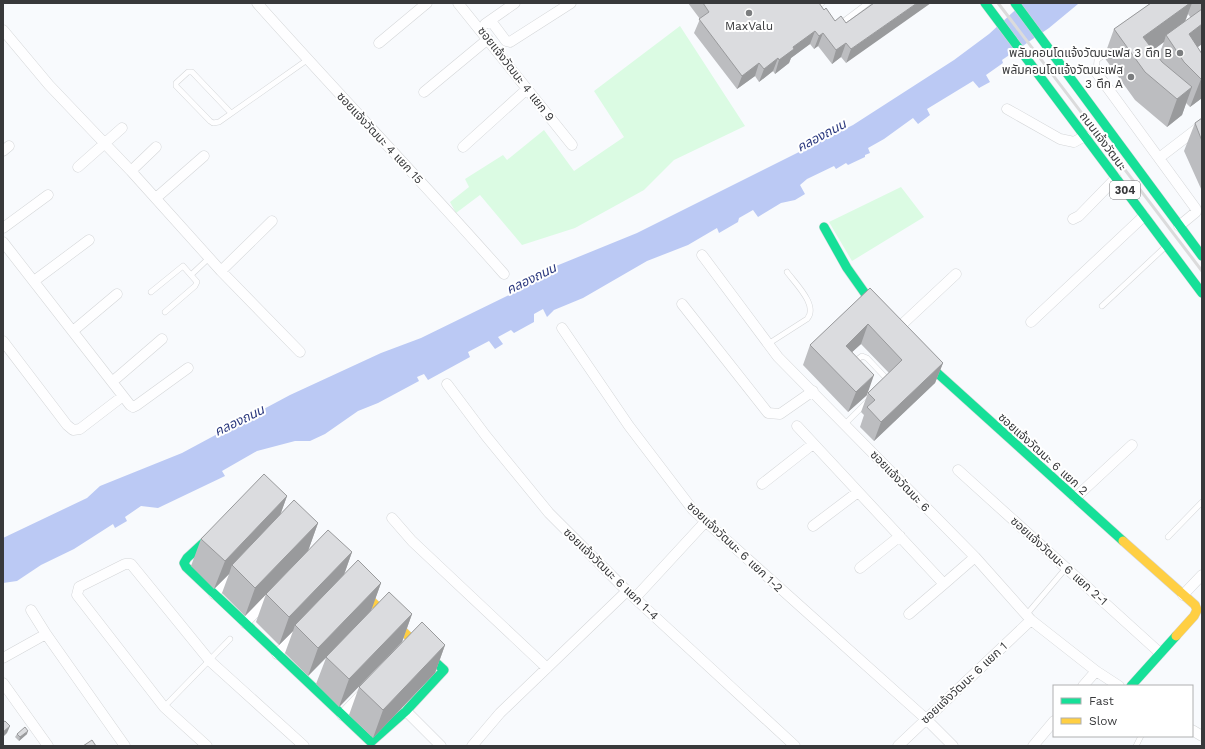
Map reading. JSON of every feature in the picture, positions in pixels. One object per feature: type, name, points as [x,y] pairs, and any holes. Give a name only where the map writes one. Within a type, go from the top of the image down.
[{"type":"street","name":"ซอยแจ้งวัฒนะ 4 แยก 15","points":[[257,3],[307,60],[440,202],[504,274]]},
{"type":"street","points":[[379,43],[427,3]]},
{"type":"street","name":"ซอยแจ้งวัฒนะ 4 แยก 9","points":[[458,3],[488,38],[572,145]]},
{"type":"street","points":[[479,28],[515,3]]},
{"type":"street","points":[[490,21],[506,41],[510,42],[571,3]]},
{"type":"street","name":"ถนนแจ้งวัฒนะ","points":[[985,3],[1202,294]]},
{"type":"street","name":"ถนนแจ้งวัฒนะ","points":[[1015,3],[1067,71],[1202,256]]},
{"type":"street","points":[[3,30],[49,85],[156,198],[221,271],[300,352]]},
{"type":"street","points":[[424,92],[488,38]]},
{"type":"street","points":[[1096,72],[1197,210],[1198,212],[1179,226]]},
{"type":"street","points":[[463,147],[527,89]]},
{"type":"street","points":[[1007,109],[1060,139],[1074,142],[1085,136]]},
{"type":"street","points":[[1158,158],[1202,125]]},
{"type":"street","points":[[78,166],[122,128]]},
{"type":"street","points":[[131,171],[156,147]]},
{"type":"street","points":[[156,198],[204,156]]},
{"type":"street","points":[[1072,219],[1079,216],[1116,178]]},
{"type":"street","points":[[3,228],[48,196]]},
{"type":"street","points":[[1031,322],[1144,216]]},
{"type":"street","points":[[221,271],[272,221]]},
{"type":"street","points":[[824,227],[847,268],[882,315]]},
{"type":"street","points":[[34,282],[89,240]]},
{"type":"street","points":[[3,242],[130,405],[133,407],[137,405],[188,368]]},
{"type":"street","name":"ซอยแจ้งวัฒนะ 6","points":[[702,255],[778,357],[975,557],[1029,617],[1096,672],[1117,685]]},
{"type":"street","points":[[896,331],[956,274]]},
{"type":"street","points":[[73,331],[117,294]]},
{"type":"street","points":[[682,304],[768,413],[780,414],[813,391]]},
{"type":"street","name":"ซอยแจ้งวัฒนะ 6 แยก 1-2","points":[[562,328],[653,460],[693,510],[926,719],[953,746]]},
{"type":"street","points":[[112,382],[162,339]]},
{"type":"street","points":[[3,341],[67,425],[73,430],[80,429],[123,396]]},
{"type":"street","name":"ซอยแจ้งวัฒนะ 6 แยก 2","points":[[917,354],[940,377],[1195,605],[1197,610],[1195,613],[1132,685]]},
{"type":"street","name":"ซอยแจ้งวัฒนะ 6 แยก 1-4","points":[[448,384],[486,436],[549,513],[627,591],[795,746]]},
{"type":"street","points":[[797,426],[944,584]]},
{"type":"street","points":[[762,484],[813,444]]},
{"type":"street","points":[[1075,498],[1132,445]]},
{"type":"street","name":"ซอยแจ้งวัฒนะ 6 แยก 2-1","points":[[958,470],[1067,567],[1160,653]]},
{"type":"street","points":[[813,526],[858,492]]},
{"type":"street","points":[[392,518],[412,541],[547,668]]},
{"type":"street","points":[[635,598],[706,522]]},
{"type":"street","points":[[219,528],[187,558],[184,563],[186,567],[277,654],[313,682],[342,715],[371,742],[406,711],[444,670],[410,644],[379,613],[354,584]]},
{"type":"street","points":[[860,568],[900,536]]},
{"type":"street","points":[[909,614],[975,557]]},
{"type":"street","points":[[207,746],[164,707],[77,595],[79,587],[125,564],[131,564],[210,661],[304,746]]},
{"type":"street","points":[[214,594],[242,566]]},
{"type":"street","points":[[1183,595],[1202,575]]},
{"type":"street","points":[[245,623],[278,589]]},
{"type":"street","points":[[472,746],[500,714],[627,591]]},
{"type":"street","points":[[31,610],[46,634],[125,746]]},
{"type":"street","name":"ซอยแจ้งวัฒนะ 6 แยก 1","points":[[898,746],[1029,617]]},
{"type":"street","points":[[277,654],[305,625]]},
{"type":"street","points":[[3,658],[46,634]]},
{"type":"street","points":[[1084,685],[1096,672]]},
{"type":"street","points":[[3,682],[48,746]]},
{"type":"street","points":[[342,715],[369,687]]},
{"type":"street","points":[[406,711],[441,746]]},
{"type":"street","points":[[1033,746],[1053,722]]},
{"type":"street","points":[[1193,731],[1202,736]]},
{"type":"lane","points":[[819,15],[813,8],[822,3]]},
{"type":"lane","points":[[835,28],[868,3]]},
{"type":"lane","points":[[1096,72],[1097,60],[1116,46]]},
{"type":"lane","points":[[231,113],[192,72],[188,72],[176,83],[176,86],[213,123],[219,122],[307,60]]},
{"type":"lane","points":[[1102,306],[1166,246]]},
{"type":"lane","points":[[192,274],[209,258]]},
{"type":"lane","points":[[151,292],[183,266],[192,274],[197,282],[195,286],[165,312]]},
{"type":"lane","points":[[768,344],[807,319],[811,313],[812,309],[807,299],[787,272]]},
{"type":"lane","points":[[850,369],[852,364],[862,356],[867,358],[886,378],[888,382],[883,386]]},
{"type":"lane","points":[[845,424],[874,396]]},
{"type":"lane","points":[[1168,537],[1202,502]]},
{"type":"lane","points":[[1029,617],[1067,567]]},
{"type":"lane","points":[[164,707],[230,639]]},
{"type":"lane","points":[[1136,746],[1140,737]]},
{"type":"green space","points":[[680,26],[745,126],[674,160],[644,190],[575,228],[522,245],[480,195],[456,213],[450,202],[469,187],[465,179],[503,155],[507,160],[544,130],[574,171],[624,137],[594,91]]},
{"type":"green space","points":[[901,187],[924,217],[852,261],[829,222]]},
{"type":"water","points":[[1023,3],[1078,4],[1049,28],[1002,60],[1003,63],[986,75],[990,82],[979,88],[973,81],[927,109],[930,115],[918,124],[913,118],[884,139],[868,148],[870,153],[865,155],[865,157],[848,165],[846,163],[836,169],[834,166],[807,179],[800,185],[805,194],[795,200],[781,203],[758,217],[753,210],[739,218],[738,222],[719,233],[717,228],[688,245],[647,261],[583,298],[554,310],[547,317],[543,309],[534,314],[534,322],[514,333],[511,330],[498,337],[503,344],[495,349],[489,341],[468,352],[470,357],[428,380],[424,374],[417,377],[419,381],[378,403],[358,411],[325,434],[310,441],[295,441],[257,451],[222,471],[225,476],[158,508],[141,506],[125,517],[127,521],[115,528],[113,524],[74,549],[41,565],[17,581],[3,583],[3,538],[87,498],[100,486],[182,453],[290,395],[381,353],[421,338],[515,292],[556,266],[637,233],[853,125],[954,60],[989,34]]},
{"type":"building","points":[[703,3],[819,3],[824,10],[826,8],[835,21],[841,16],[846,23],[874,3],[917,3],[851,49],[846,43],[836,50],[823,33],[819,36],[815,31],[793,47],[794,49],[779,60],[778,58],[764,69],[759,63],[742,76],[699,19],[709,12]]},
{"type":"building","points":[[1151,3],[1190,3],[1143,37],[1162,62],[1192,87],[1177,99],[1145,72],[1114,29]]},
{"type":"building","points":[[1202,9],[1202,24],[1189,34],[1202,54],[1201,79],[1184,62],[1166,35]]},
{"type":"building","points":[[1202,118],[1202,141],[1195,123]]},
{"type":"building","points":[[870,288],[943,363],[881,422],[867,407],[875,400],[868,393],[902,360],[868,324],[846,346],[874,375],[856,392],[810,345]]},
{"type":"building","points":[[264,474],[287,496],[225,561],[201,539]]},
{"type":"building","points":[[294,500],[318,523],[255,588],[232,565]]},
{"type":"building","points":[[328,530],[352,552],[289,617],[266,594]]},
{"type":"building","points":[[358,560],[381,583],[318,648],[295,625]]},
{"type":"building","points":[[389,592],[412,614],[349,679],[326,657]]},
{"type":"building","points":[[422,622],[445,645],[383,710],[359,687]]},
{"type":"building","points":[[5,721],[10,726],[3,732],[3,722]]},
{"type":"building","points":[[25,727],[28,731],[20,737],[17,734]]},
{"type":"building","points":[[92,740],[96,746],[83,746]]},
{"type":"railway","points":[[998,3],[1202,271]]},
{"type":"traffic: fast","points":[[985,3],[1202,293]]},
{"type":"traffic: fast","points":[[1015,3],[1202,256]]},
{"type":"traffic: fast","points":[[824,227],[847,268],[876,309]]},
{"type":"traffic: fast","points":[[924,361],[1123,541]]},
{"type":"traffic: fast","points":[[213,534],[187,558],[184,563],[186,567],[371,742],[406,711],[444,670],[431,658]]},
{"type":"traffic: fast","points":[[1132,685],[1176,636]]},
{"type":"traffic: slow","points":[[1123,541],[1195,605],[1197,610],[1194,616],[1176,636]]},
{"type":"traffic: slow","points":[[359,589],[431,658]]},
{"type":"place","name":"MaxValu","points":[[749,13]]},
{"type":"place","name":"พลัมคอนโดแจ้งวัฒนะเฟส 3 ตึก B","points":[[1180,53]]},
{"type":"place","name":"พลัมคอนโดแจ้งวัฒนะเฟส 3 ตึก A","points":[[1131,77]]},
{"type":"water label","name":"คลองถนน","points":[[821,135]]},
{"type":"water label","name":"คลองถนน","points":[[531,278]]},
{"type":"water label","name":"คลองถนน","points":[[239,420]]}]
